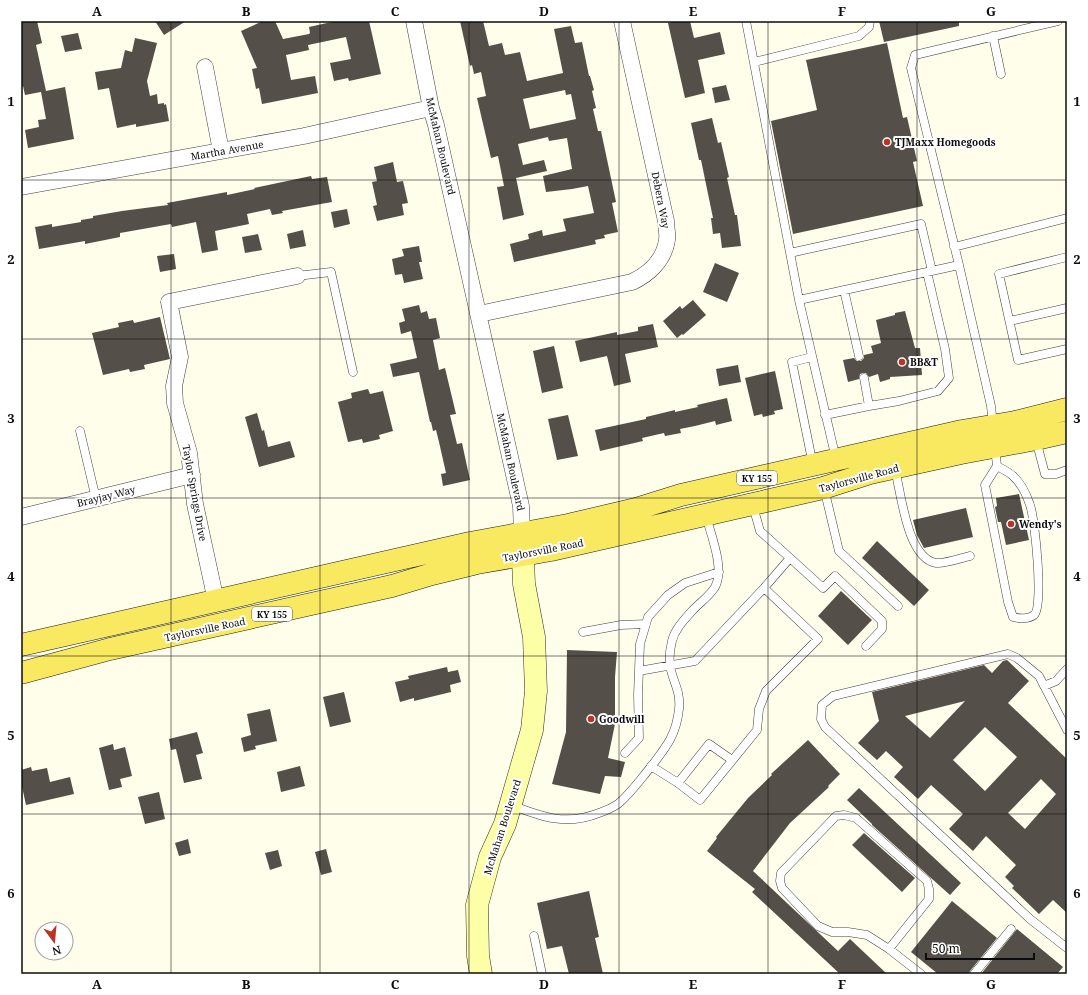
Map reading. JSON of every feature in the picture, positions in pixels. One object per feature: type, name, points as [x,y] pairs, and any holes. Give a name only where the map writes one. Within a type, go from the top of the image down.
[{"type":"main road","name":"Taylorsville Road","points":[[995,442],[1015,422],[1067,408]]},
{"type":"main road","name":"Taylorsville Road","points":[[21,645],[470,543],[568,525],[628,511],[681,495],[962,431],[995,442]]},
{"type":"main road","name":"Taylorsville Road","points":[[21,673],[110,650],[392,586],[477,563],[551,550],[823,488],[870,473],[995,442],[1036,439],[1067,432]]},
{"type":"street","name":"McMahan Boulevard","points":[[414,21],[431,108],[479,314],[521,506],[524,584],[534,637],[536,691],[532,730],[505,824],[490,857],[477,905],[478,956],[481,974]]},
{"type":"street","name":"Debera Way","points":[[479,314],[632,282],[649,272],[659,262],[665,248],[667,238],[666,221],[622,21]]},
{"type":"street","points":[[205,67],[221,151]]},
{"type":"street","name":"Martha Avenue","points":[[21,187],[304,136],[431,108]]},
{"type":"street","name":"Taylor Springs Drive","points":[[216,601],[195,504],[190,453],[175,404],[174,386],[180,357],[169,302],[297,276]]},
{"type":"street","name":"Brayjay Way","points":[[21,518],[192,475]]},
{"type":"lane","points":[[746,21],[799,300],[836,460]]},
{"type":"lane","points":[[754,62],[859,36],[869,27],[870,21]]},
{"type":"lane","points":[[995,442],[1031,507],[1038,571],[1038,609],[1034,615],[1021,619],[1013,617],[1008,602],[985,485],[995,442],[991,406],[959,265],[911,68],[915,55],[1058,21]]},
{"type":"lane","points":[[993,36],[1001,74]]},
{"type":"lane","points":[[954,247],[1067,218]]},
{"type":"lane","points":[[790,253],[921,224],[945,349],[949,378],[938,390],[899,401],[825,415]]},
{"type":"lane","points":[[1067,257],[999,274],[1018,360],[1067,349]]},
{"type":"lane","points":[[799,300],[959,265]]},
{"type":"lane","points":[[297,276],[331,272],[353,372]]},
{"type":"lane","points":[[844,290],[859,356]]},
{"type":"lane","points":[[1010,321],[1067,308]]},
{"type":"lane","points":[[812,357],[792,362],[813,465]]},
{"type":"lane","points":[[864,378],[869,406]]},
{"type":"lane","points":[[80,431],[96,499]]},
{"type":"lane","points":[[1036,439],[1045,474],[1056,474],[1067,470]]},
{"type":"lane","points":[[895,468],[910,534],[921,554],[931,561],[938,563],[970,556]]},
{"type":"lane","points":[[823,488],[839,552],[898,606]]},
{"type":"lane","points":[[753,504],[760,531],[823,588],[835,576],[882,621],[882,629],[866,646]]},
{"type":"lane","points":[[510,805],[552,819],[570,820],[582,818],[606,810],[617,804],[630,792],[671,740],[676,728],[679,708],[679,694],[670,666],[669,653],[672,640],[681,623],[707,597],[716,585],[719,572],[706,514]]},
{"type":"lane","points":[[639,671],[695,661],[764,588],[790,558]]},
{"type":"lane","points":[[625,753],[639,738],[638,695],[640,644],[648,617],[668,595],[685,583],[719,572]]},
{"type":"lane","points":[[651,766],[700,800],[757,730],[759,709],[766,691],[818,639],[764,588]]},
{"type":"lane","points":[[583,632],[621,625],[646,624]]},
{"type":"lane","points":[[1066,728],[1039,676],[1018,658],[1008,654],[833,696],[822,705],[821,719],[825,727],[1024,914],[1067,948]]},
{"type":"lane","points":[[1044,686],[1056,681],[1067,669]]},
{"type":"lane","points":[[678,784],[709,744],[732,760]]},
{"type":"lane","points":[[889,949],[929,899],[927,881],[856,818],[844,815],[836,816],[781,873],[780,881],[782,888],[818,926],[832,932],[848,932],[867,935],[889,949],[921,974]]},
{"type":"lane","points":[[974,974],[1011,929]]},
{"type":"lane","points":[[534,936],[542,974]]},
{"type":"building","points":[[21,21],[37,21],[42,43],[36,45],[46,91],[25,95],[23,86],[21,87]]},
{"type":"building","points":[[155,21],[186,21],[164,35]]},
{"type":"building","points":[[263,21],[275,21],[283,39],[309,34],[309,27],[336,21],[369,21],[381,74],[349,81],[348,78],[334,81],[330,63],[351,59],[346,37],[308,45],[309,50],[286,55],[291,80],[315,76],[318,93],[262,104],[259,88],[256,89],[252,69],[257,68],[241,31]]},
{"type":"building","points":[[460,21],[483,21],[489,46],[502,43],[505,55],[520,52],[527,81],[563,73],[554,29],[571,26],[575,43],[582,42],[589,76],[594,90],[592,91],[596,108],[593,109],[598,131],[601,131],[616,202],[612,203],[618,232],[604,235],[605,238],[595,240],[596,244],[514,262],[510,244],[529,239],[528,234],[542,230],[543,236],[566,231],[563,219],[594,213],[588,186],[546,192],[543,176],[572,169],[567,138],[549,141],[548,137],[518,144],[523,165],[544,160],[547,171],[516,178],[524,215],[503,220],[497,187],[504,186],[498,156],[491,158],[477,98],[486,96],[481,72],[474,74],[472,65],[470,66]],"holes":[[[565,90],[566,95],[571,94],[576,119],[530,129],[523,99]]]},
{"type":"building","points":[[676,21],[690,21],[694,38],[720,32],[725,54],[698,60],[705,93],[685,98],[668,23]]},
{"type":"building","points":[[879,21],[959,21],[959,26],[884,42]]},
{"type":"building","points":[[78,33],[82,49],[65,52],[61,36]]},
{"type":"building","points":[[135,38],[157,43],[147,81],[150,96],[157,94],[158,104],[166,104],[169,121],[136,127],[136,124],[117,128],[109,88],[98,90],[95,72],[121,68],[125,50],[132,52]]},
{"type":"building","points":[[887,43],[903,118],[907,117],[917,161],[913,162],[923,206],[793,234],[771,121],[817,110],[806,60]]},
{"type":"building","points":[[726,85],[730,100],[715,103],[712,88]]},
{"type":"building","points":[[65,87],[74,139],[28,148],[25,130],[39,127],[38,120],[46,119],[41,92]]},
{"type":"building","points":[[712,118],[718,143],[721,142],[729,177],[727,178],[735,215],[737,215],[741,246],[722,248],[720,233],[713,234],[711,218],[713,218],[701,160],[699,160],[691,123]]},
{"type":"building","points":[[393,162],[397,182],[403,181],[408,203],[402,204],[404,215],[377,221],[373,206],[377,205],[372,182],[377,181],[374,167]]},
{"type":"building","points":[[311,176],[312,179],[327,177],[332,202],[282,211],[283,213],[272,215],[270,209],[247,214],[249,224],[215,231],[218,250],[202,253],[196,222],[172,227],[171,224],[120,233],[120,237],[85,244],[85,241],[39,249],[35,227],[52,224],[52,227],[81,222],[81,220],[93,218],[93,216],[168,205],[167,203],[227,192],[227,195]]},
{"type":"building","points":[[347,209],[350,224],[334,228],[331,212]]},
{"type":"building","points":[[303,230],[306,246],[290,249],[287,234]]},
{"type":"building","points":[[258,234],[262,250],[245,253],[242,237]]},
{"type":"building","points":[[419,246],[422,262],[419,262],[423,279],[404,283],[402,274],[395,275],[392,259],[404,256],[402,249]]},
{"type":"building","points":[[174,254],[176,269],[160,272],[157,256]]},
{"type":"building","points":[[715,263],[739,273],[727,302],[703,292]]},
{"type":"building","points":[[693,300],[706,315],[683,335],[682,334],[677,338],[663,321],[680,306],[682,309]]},
{"type":"building","points":[[419,305],[421,313],[427,311],[429,319],[436,318],[440,338],[433,340],[439,370],[445,368],[456,414],[450,415],[457,444],[462,443],[470,480],[443,486],[441,474],[446,473],[436,430],[433,431],[430,422],[419,372],[393,377],[390,364],[417,358],[411,331],[401,334],[399,323],[405,321],[402,309]]},
{"type":"building","points":[[905,311],[915,348],[920,348],[922,375],[890,377],[890,379],[880,382],[878,374],[869,377],[866,373],[863,373],[860,374],[859,379],[848,382],[843,360],[854,358],[857,361],[861,361],[864,358],[864,355],[873,353],[871,346],[881,343],[876,320]]},
{"type":"building","points":[[160,317],[170,359],[144,365],[145,369],[130,372],[129,369],[103,375],[92,333],[119,327],[118,323],[133,320],[134,323]]},
{"type":"building","points":[[653,324],[658,347],[625,354],[631,382],[614,386],[607,356],[580,362],[575,341],[617,332],[617,335],[638,331],[638,327]]},
{"type":"building","points":[[554,346],[563,388],[542,393],[533,351]]},
{"type":"building","points":[[738,365],[741,382],[719,386],[716,369]]},
{"type":"building","points":[[775,371],[783,409],[774,411],[775,414],[763,417],[762,414],[754,416],[745,378]]},
{"type":"building","points":[[368,389],[370,394],[383,391],[393,431],[379,435],[380,439],[363,443],[362,439],[348,442],[338,402],[352,398],[351,393]]},
{"type":"building","points":[[727,398],[732,421],[716,425],[715,421],[680,429],[681,433],[665,436],[664,433],[642,438],[643,441],[600,451],[595,430],[646,419],[646,417],[675,410],[675,412],[698,407],[697,405]]},
{"type":"building","points":[[257,413],[262,431],[264,430],[268,447],[290,441],[295,457],[259,467],[245,417]]},
{"type":"building","points":[[568,415],[578,456],[557,460],[548,419]]},
{"type":"building","points":[[1019,494],[1029,540],[1006,545],[1001,522],[998,522],[995,507],[997,506],[996,498]]},
{"type":"building","points":[[966,508],[973,537],[924,548],[917,535],[913,520]]},
{"type":"building","points":[[877,541],[929,590],[914,606],[862,558]]},
{"type":"building","points":[[841,591],[872,620],[848,645],[818,616]]},
{"type":"building","name":"Goodwill","points":[[567,650],[617,652],[615,677],[615,724],[608,758],[625,762],[621,777],[605,776],[600,794],[552,784],[566,732]]},
{"type":"building","points":[[1007,660],[1029,681],[1008,703],[1067,759],[1067,913],[1053,900],[1039,914],[1012,888],[1014,886],[1005,877],[1016,865],[986,836],[973,851],[949,829],[963,814],[931,785],[918,799],[894,777],[903,767],[886,751],[877,760],[858,743],[879,721],[872,692],[984,665],[992,673],[1003,661]],"holes":[[[965,701],[930,738],[905,716]],[[985,727],[1017,757],[985,791],[953,760]],[[1041,779],[1056,794],[1025,829],[1008,813]]]},
{"type":"building","points":[[447,667],[448,672],[458,670],[461,682],[450,685],[451,692],[414,701],[414,698],[400,702],[395,682],[409,679],[408,676]]},
{"type":"building","points":[[344,692],[351,722],[330,727],[323,697]]},
{"type":"building","points":[[270,709],[277,741],[255,746],[256,749],[244,752],[241,738],[251,735],[247,714]]},
{"type":"building","points":[[197,732],[203,753],[196,755],[202,779],[184,783],[176,749],[171,750],[169,739]]},
{"type":"building","points":[[808,740],[840,774],[828,786],[829,787],[790,823],[753,871],[838,951],[850,939],[887,974],[840,974],[752,892],[755,889],[707,851],[717,838],[716,837],[748,798],[772,775],[771,774]]},
{"type":"building","points":[[113,744],[114,750],[125,747],[132,776],[120,779],[122,787],[109,790],[99,748]]},
{"type":"building","points":[[300,766],[305,786],[281,792],[277,772]]},
{"type":"building","points":[[31,767],[32,771],[47,768],[50,782],[70,777],[74,794],[26,805],[21,782],[21,770]]},
{"type":"building","points":[[859,788],[961,883],[950,895],[872,825],[847,800]]},
{"type":"building","points":[[159,792],[165,819],[145,824],[138,797]]},
{"type":"building","points":[[864,833],[915,878],[902,892],[852,845]]},
{"type":"building","points":[[188,839],[191,853],[179,856],[175,843]]},
{"type":"building","points":[[326,849],[332,872],[321,875],[315,852]]},
{"type":"building","points":[[278,850],[282,866],[270,870],[265,853]]},
{"type":"building","points":[[589,891],[599,937],[595,938],[603,974],[569,974],[562,946],[547,949],[537,903]]},
{"type":"building","points":[[952,901],[997,938],[969,974],[938,974],[911,952]]},
{"type":"building","points":[[1017,929],[1063,967],[1057,974],[981,974]]},
{"type":"place","name":"TJMaxx Homegoods","points":[[887,142]]},
{"type":"place","name":"BB&T","points":[[902,362]]},
{"type":"place","name":"Wendy's","points":[[1011,524]]},
{"type":"place","name":"Goodwill","points":[[591,719]]}]
